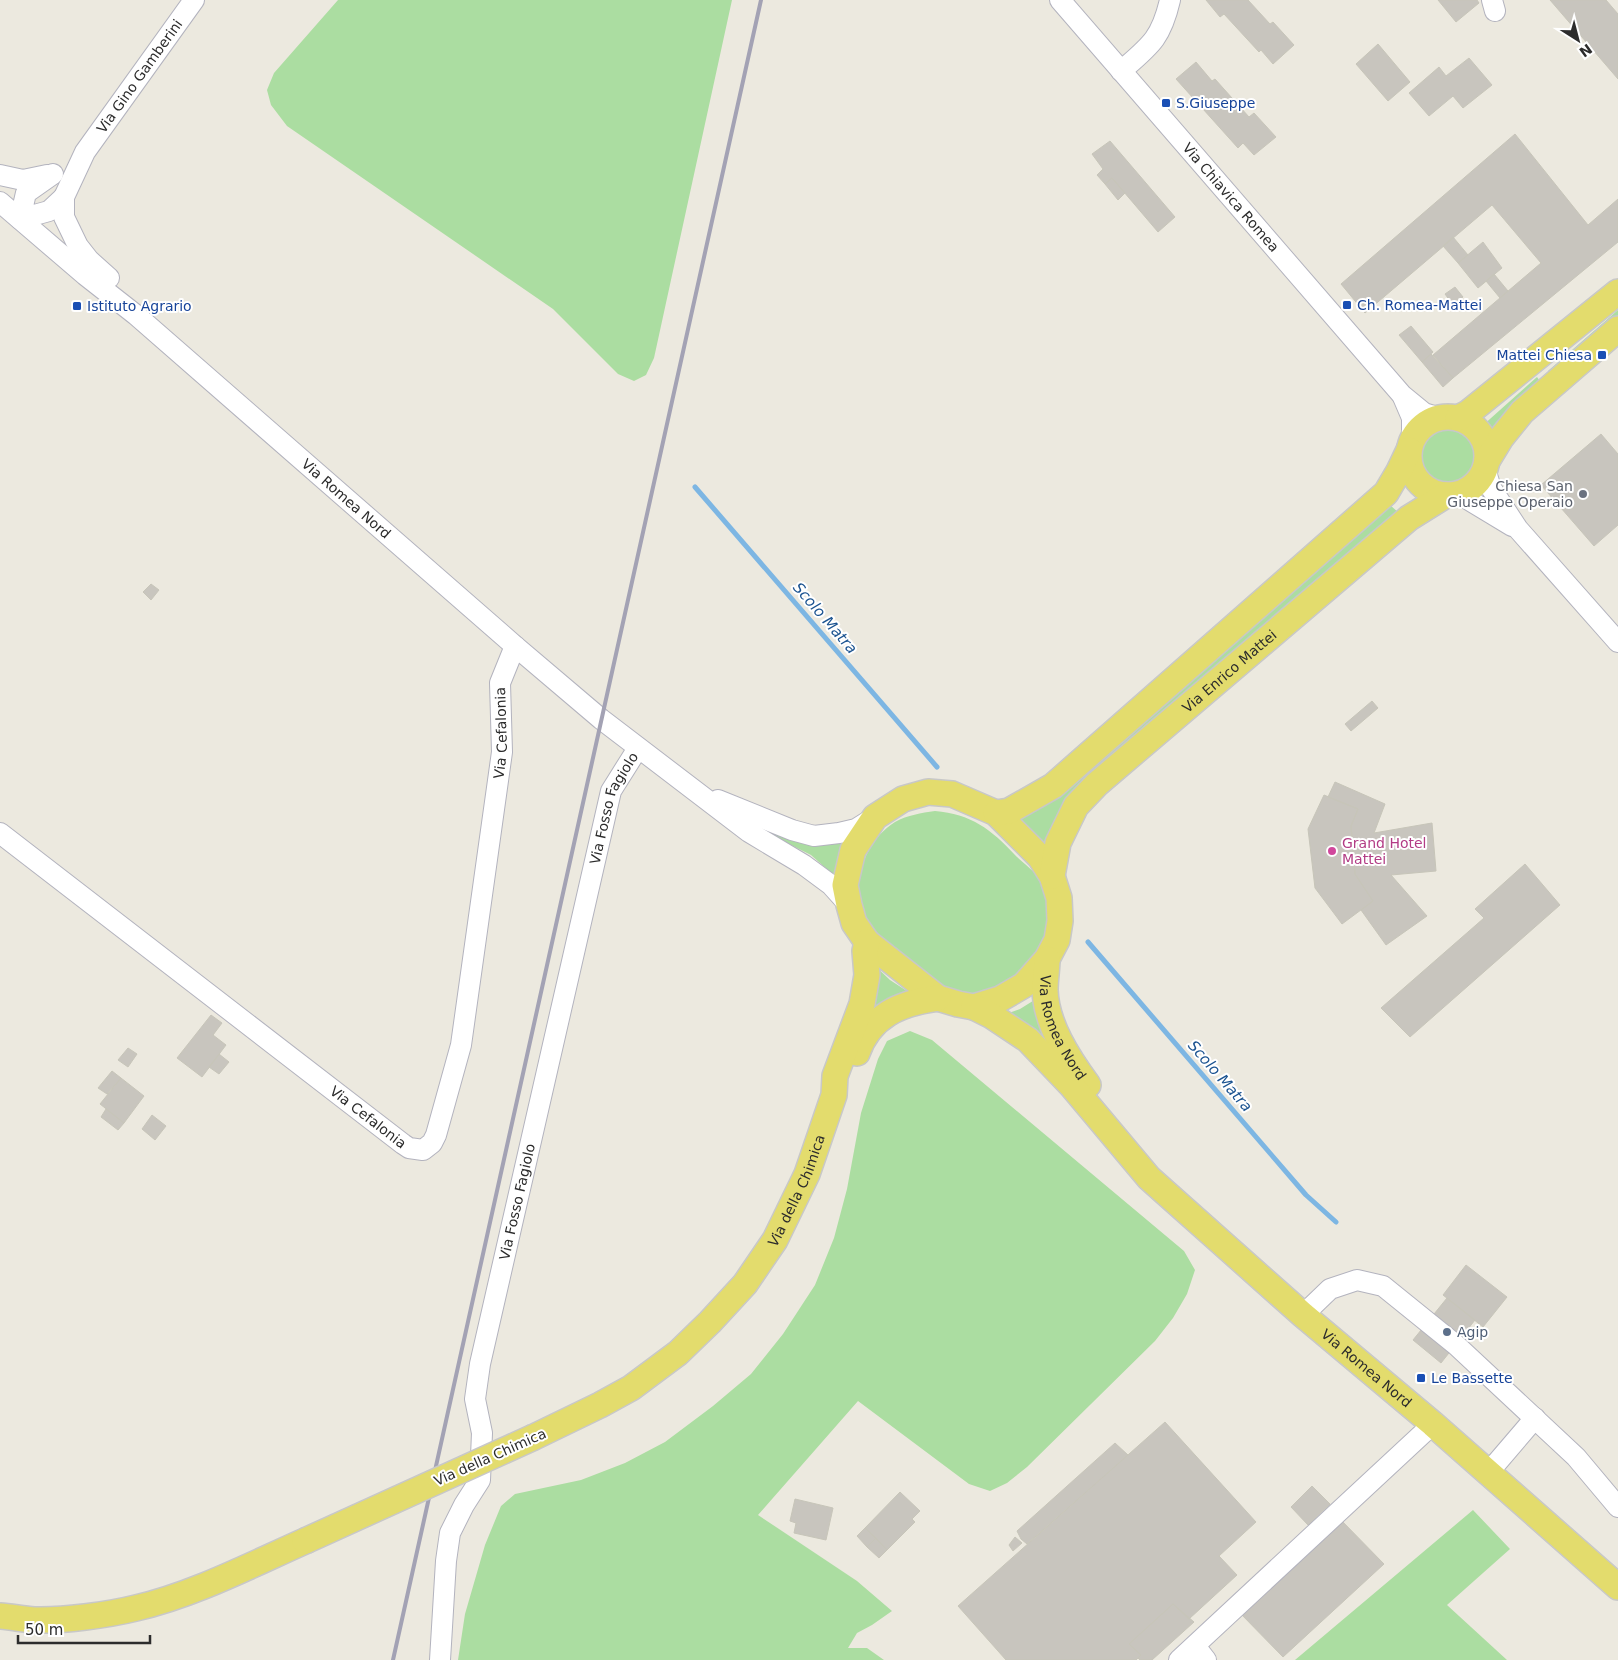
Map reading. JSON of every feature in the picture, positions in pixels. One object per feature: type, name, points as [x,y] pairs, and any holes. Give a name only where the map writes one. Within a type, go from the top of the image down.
[{"type":"main road","points":[[1618,292],[1468,413],[1429,422],[1419,429],[1411,445],[1409,461],[1417,481],[1430,491],[1452,495],[1470,488],[1479,480],[1501,438],[1522,412],[1618,329]]},
{"type":"main road","points":[[1449,418],[1468,422],[1477,430],[1485,444],[1486,465]]},
{"type":"main road","name":"Via Enrico Mattei","points":[[996,813],[1009,811],[1053,786],[1386,493],[1411,445]]},
{"type":"main road","name":"Via Enrico Mattei","points":[[1052,876],[1058,843],[1076,806],[1097,784],[1409,518],[1452,495]]},
{"type":"main road","points":[[938,998],[868,942],[854,923],[845,885],[853,850],[875,817],[903,799],[928,792],[952,794],[996,813],[1040,856],[1052,876],[1059,898],[1060,921],[1057,940],[1048,959],[1024,985],[1000,999],[974,1007]]},
{"type":"main road","name":"Via della Chimica","points":[[0,1616],[44,1620],[80,1617],[135,1608],[172,1597],[214,1581],[534,1437],[600,1405],[631,1388],[678,1353],[745,1284],[775,1240],[807,1174],[834,1095],[835,1076],[862,1004],[867,975],[865,951],[868,942]]},
{"type":"main road","name":"Via Romea Nord","points":[[1048,959],[1045,991],[1052,1027],[1073,1065],[1093,1092],[1121,1143]]},
{"type":"main road","name":"Via Romea Nord","points":[[938,998],[974,1007],[999,1020],[1028,1040],[1071,1085],[1149,1178],[1303,1315],[1433,1424],[1618,1587]]},
{"type":"main road","name":"Via della Chimica","points":[[834,1095],[848,1075],[870,1028],[883,1015],[916,1001],[938,998]]},
{"type":"street","name":"Via Gino Gamberini","points":[[85,152],[26,194],[20,219],[49,211],[64,197],[85,152],[194,0]]},
{"type":"street","name":"Via Chiavica Romea","points":[[1060,0],[1402,395],[1424,413],[1449,418]]},
{"type":"street","points":[[1121,72],[1152,44],[1166,18],[1170,0]]},
{"type":"street","name":"Via Gino Gamberini","points":[[0,175],[23,180],[53,174]]},
{"type":"street","points":[[64,197],[64,217],[78,246],[89,260],[124,291],[136,315]]},
{"type":"street","name":"Via Romea Nord","points":[[0,202],[85,275],[136,315],[601,719],[749,832],[804,865],[831,885],[849,905]]},
{"type":"street","name":"Via Chiavica Romea","points":[[1402,395],[1412,418],[1411,445]]},
{"type":"street","points":[[1486,465],[1491,488],[1518,529],[1618,642]]},
{"type":"street","points":[[1452,495],[1518,529]]},
{"type":"street","name":"Via Cefalonia","points":[[0,833],[403,1144],[409,1148],[422,1150],[432,1143],[436,1135],[461,1045],[502,752],[500,683],[515,646]]},
{"type":"street","name":"Via Fosso Fagiolo","points":[[440,1660],[446,1562],[450,1533],[464,1505],[480,1480],[482,1432],[475,1399],[480,1364],[611,791],[638,748]]},
{"type":"street","name":"Via Romea Nord","points":[[695,791],[792,830],[814,836],[856,829],[875,817]]},
{"type":"street","points":[[1303,1315],[1330,1289],[1356,1280],[1382,1286],[1456,1345],[1576,1457],[1618,1507]]},
{"type":"street","points":[[1488,1473],[1534,1418]]},
{"type":"street","points":[[1180,1660],[1201,1653],[1433,1424]]},
{"type":"green space","points":[[338,0],[732,0],[654,358],[646,375],[634,381],[618,374],[553,309],[287,126],[271,105],[267,90],[274,73]]},
{"type":"green space","points":[[1618,310],[1618,321],[1553,377],[1548,371]]},
{"type":"green space","points":[[1537,377],[1542,384],[1491,441],[1481,427]]},
{"type":"green space","points":[[1448,429],[1458,431],[1467,437],[1473,446],[1475,456],[1473,466],[1467,475],[1458,481],[1448,483],[1438,481],[1429,475],[1423,466],[1421,456],[1423,446],[1429,437],[1438,431]]},
{"type":"green space","points":[[1390,505],[1399,513],[1087,784],[1052,856],[1016,822],[1072,782]]},
{"type":"green space","points":[[935,811],[959,815],[989,830],[1036,875],[1046,895],[1049,909],[1048,922],[1040,947],[1023,970],[1013,979],[995,989],[976,994],[966,994],[932,983],[886,946],[870,926],[862,911],[859,899],[860,874],[869,849],[876,839],[895,822]]},
{"type":"green space","points":[[741,817],[850,837],[838,879],[811,855],[757,828]]},
{"type":"green space","points":[[871,962],[890,980],[913,995],[862,1023]]},
{"type":"green space","points":[[1036,999],[1062,1067],[1003,1015],[1020,1009]]},
{"type":"green space","points":[[910,1031],[932,1040],[1184,1251],[1195,1270],[1187,1294],[1173,1318],[1155,1341],[1027,1467],[1007,1483],[990,1491],[969,1484],[858,1401],[758,1515],[857,1581],[892,1611],[857,1633],[848,1648],[867,1648],[884,1660],[458,1660],[465,1614],[485,1545],[501,1506],[515,1494],[581,1480],[625,1463],[665,1442],[713,1406],[751,1374],[783,1334],[815,1285],[834,1238],[847,1189],[861,1113],[878,1059],[887,1041]]},
{"type":"green space","points":[[1473,1510],[1510,1549],[1447,1605],[1507,1660],[1295,1660]]},
{"type":"building","points":[[1206,0],[1248,0],[1270,24],[1273,22],[1294,45],[1273,64],[1261,50],[1259,52],[1224,14],[1220,17]]},
{"type":"building","points":[[1438,0],[1477,0],[1479,3],[1456,22]]},
{"type":"building","points":[[1550,0],[1606,0],[1618,14],[1618,79]]},
{"type":"building","points":[[1378,44],[1410,82],[1388,101],[1356,64]]},
{"type":"building","points":[[1469,58],[1492,85],[1463,108],[1453,96],[1429,116],[1409,93],[1439,67],[1446,76]]},
{"type":"building","points":[[1196,62],[1212,81],[1215,79],[1249,117],[1254,113],[1276,137],[1254,155],[1243,143],[1238,148],[1176,79]]},
{"type":"building","points":[[1515,134],[1588,225],[1618,199],[1618,242],[1453,378],[1433,355],[1541,263],[1492,205],[1365,313],[1341,284]]},
{"type":"building","points":[[1110,141],[1175,217],[1158,232],[1112,178],[1105,184],[1097,175],[1103,169],[1092,154]]},
{"type":"building","points":[[1112,178],[1125,193],[1118,200],[1105,184]]},
{"type":"building","points":[[1453,237],[1468,255],[1458,263],[1443,246]]},
{"type":"building","points":[[1483,242],[1502,268],[1478,288],[1458,263]]},
{"type":"building","points":[[1494,274],[1508,291],[1500,298],[1486,281]]},
{"type":"building","points":[[1455,287],[1463,297],[1453,305],[1445,294]]},
{"type":"building","points":[[1411,326],[1433,352],[1422,362],[1399,335]]},
{"type":"building","points":[[1431,354],[1453,378],[1443,387],[1422,362]]},
{"type":"building","name":"Chiesa San Giuseppe Operaio","points":[[1601,434],[1618,454],[1618,525],[1594,546],[1541,485]]},
{"type":"building","points":[[151,584],[159,590],[151,600],[143,592]]},
{"type":"building","points":[[1372,701],[1378,708],[1351,731],[1345,724]]},
{"type":"building","points":[[1335,782],[1385,804],[1374,833],[1432,823],[1436,871],[1391,875],[1427,916],[1386,945],[1361,910],[1373,901],[1355,874],[1351,826],[1358,809],[1328,797]]},
{"type":"building","name":"Grand Hotel Mattei","points":[[1324,795],[1358,809],[1351,826],[1355,874],[1373,901],[1342,924],[1315,888],[1308,829]]},
{"type":"building","points":[[1525,864],[1560,905],[1410,1037],[1381,1008],[1484,918],[1475,909]]},
{"type":"building","points":[[211,1015],[222,1023],[213,1035],[226,1045],[202,1077],[177,1058]]},
{"type":"building","points":[[128,1048],[137,1054],[128,1067],[118,1060]]},
{"type":"building","points":[[219,1054],[229,1062],[219,1074],[209,1067]]},
{"type":"building","points":[[112,1071],[121,1078],[107,1094],[98,1088]]},
{"type":"building","points":[[121,1078],[144,1096],[124,1123],[100,1104]]},
{"type":"building","points":[[106,1109],[124,1123],[118,1130],[101,1117]]},
{"type":"building","points":[[152,1115],[166,1126],[155,1140],[142,1129]]},
{"type":"building","points":[[1466,1265],[1507,1297],[1483,1327],[1443,1295]]},
{"type":"building","points":[[1447,1298],[1475,1320],[1441,1363],[1413,1340]]},
{"type":"building","points":[[1165,1422],[1256,1522],[1219,1556],[1237,1575],[1189,1619],[1173,1604],[1129,1644],[1141,1655],[1136,1660],[1006,1660],[958,1606]]},
{"type":"building","points":[[1115,1443],[1128,1455],[1027,1544],[1021,1539],[1017,1531]]},
{"type":"building","points":[[1312,1486],[1330,1504],[1308,1525],[1291,1507]]},
{"type":"building","points":[[900,1492],[920,1511],[912,1519],[915,1522],[887,1550],[865,1528]]},
{"type":"building","points":[[795,1499],[833,1508],[826,1540],[794,1533],[796,1523],[790,1521]]},
{"type":"building","points":[[1340,1519],[1384,1564],[1283,1657],[1240,1613]]},
{"type":"building","points":[[865,1528],[876,1538],[867,1547],[857,1536]]},
{"type":"building","points":[[1015,1537],[1022,1543],[1013,1551],[1009,1545]]},
{"type":"building","points":[[876,1538],[887,1550],[879,1558],[867,1547]]},
{"type":"building","points":[[1173,1604],[1194,1622],[1152,1660],[1140,1660],[1138,1658],[1141,1655],[1129,1644]]},
{"type":"waterway","name":"Scolo Matra","points":[[695,487],[937,767]]},
{"type":"waterway","name":"Scolo Matra","points":[[1088,942],[1306,1195],[1336,1222]]},
{"type":"railway","points":[[393,1660],[761,0]]},
{"type":"place","name":"S.Giuseppe","points":[[1166,103]]},
{"type":"place","name":"Ch. Romea-Mattei","points":[[1347,305]]},
{"type":"place","name":"Istituto Agrario","points":[[77,306]]},
{"type":"place","name":"Mattei Chiesa","points":[[1602,355]]},
{"type":"place","name":"Chiesa San Giuseppe Operaio","points":[[1583,494]]},
{"type":"place","name":"Grand Hotel Mattei","points":[[1332,851]]},
{"type":"place","name":"Agip","points":[[1447,1332]]},
{"type":"place","name":"Le Bassette","points":[[1421,1378]]}]
